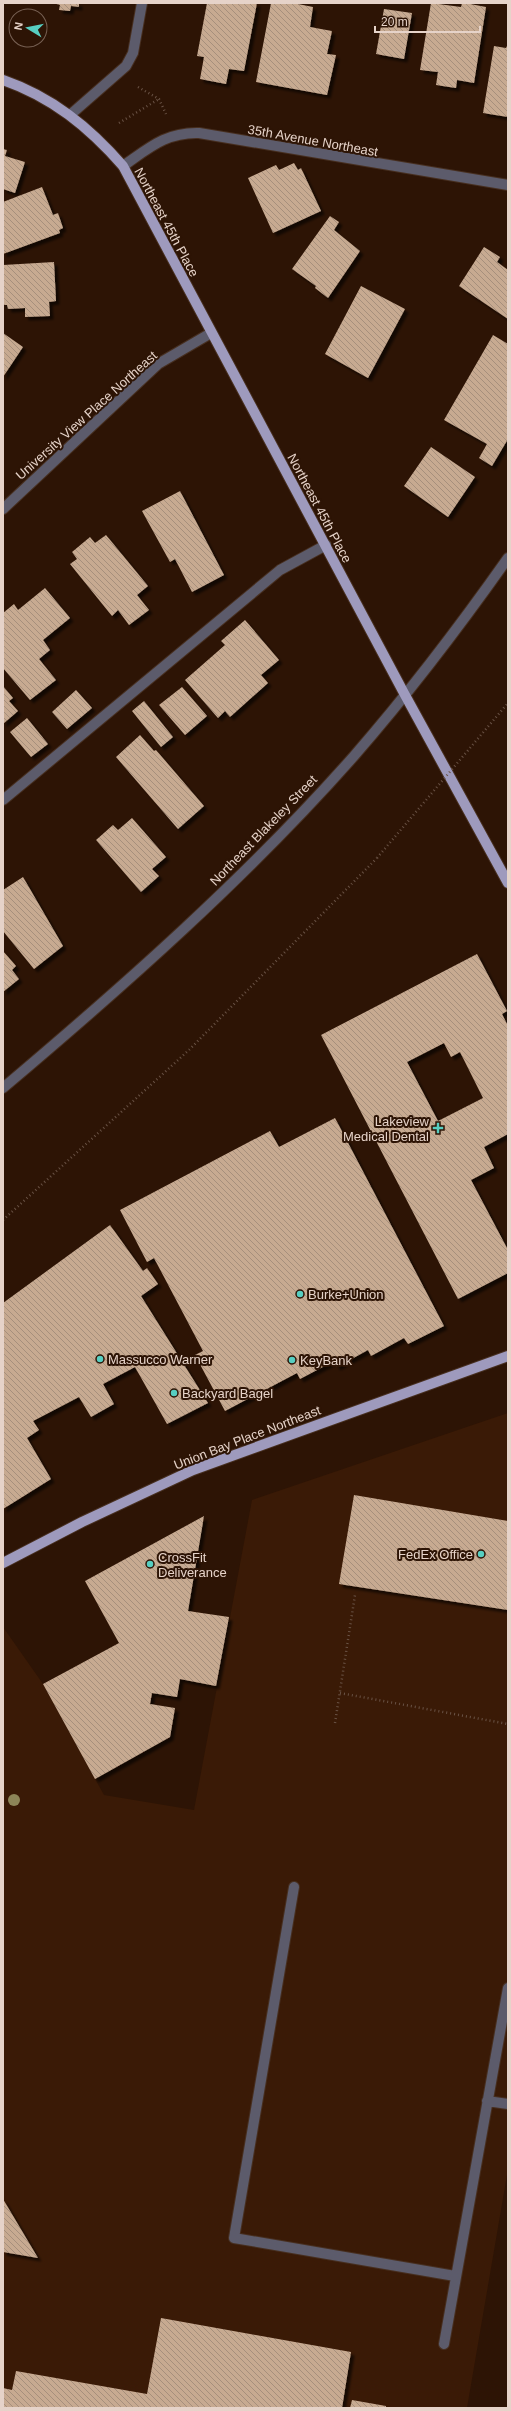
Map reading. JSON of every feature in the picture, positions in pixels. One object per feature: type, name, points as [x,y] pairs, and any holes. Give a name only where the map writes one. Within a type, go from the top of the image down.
[{"type":"main road","points":[[3,80],[49,101],[70,115]]},
{"type":"main road","name":"Northeast 45th Place","points":[[70,115],[106,147],[123,166],[405,696],[508,883]]},
{"type":"main road","name":"Union Bay Place Northeast","points":[[3,1563],[82,1522],[193,1470],[508,1356]]},
{"type":"street","points":[[70,115],[126,66],[133,53],[142,3]]},
{"type":"street","name":"35th Avenue Northeast","points":[[123,166],[170,135],[184,132],[199,133],[508,185]]},
{"type":"street","name":"University View Place Northeast","points":[[3,509],[158,364],[211,333]]},
{"type":"street","points":[[3,800],[280,570],[326,545]]},
{"type":"street","name":"Northeast Blakeley Street","points":[[3,1088],[134,974],[210,902],[342,768],[405,696],[508,558]]},
{"type":"street","points":[[294,1887],[234,2238],[455,2276]]},
{"type":"street","points":[[444,2344],[455,2276],[508,1988]]},
{"type":"street","points":[[488,2101],[508,2104]]},
{"type":"path","points":[[136,85],[159,99],[170,121]]},
{"type":"path","points":[[119,123],[159,99]]},
{"type":"path","points":[[3,1220],[189,1050],[377,858],[508,703]]},
{"type":"path","points":[[335,1723],[355,1595]]},
{"type":"path","points":[[340,1693],[508,1724]]},
{"type":"shaded area","points":[[508,1413],[508,2169],[467,2408],[3,2408],[3,2252],[38,2257],[3,2199],[3,1627],[43,1684],[104,1795],[194,1810],[252,1500]]},
{"type":"building","points":[[53,3],[79,3],[79,7],[71,6],[70,11],[59,10],[60,5]]},
{"type":"building","points":[[207,3],[257,3],[244,71],[229,69],[226,84],[200,79],[204,57],[197,56]]},
{"type":"building","points":[[271,3],[293,3],[313,7],[310,27],[332,31],[327,54],[336,55],[327,95],[256,82]]},
{"type":"building","points":[[431,3],[461,7],[462,3],[465,3],[486,7],[474,83],[457,80],[456,88],[436,85],[438,72],[420,70]]},
{"type":"building","points":[[384,9],[412,13],[404,59],[376,54]]},
{"type":"building","points":[[508,44],[508,117],[483,113],[494,46],[506,48]]},
{"type":"building","points":[[3,149],[7,150],[5,156],[25,162],[15,193],[3,189]]},
{"type":"building","points":[[294,163],[298,170],[301,168],[321,211],[273,233],[248,178],[276,165],[279,170]]},
{"type":"building","points":[[42,187],[53,215],[58,213],[63,228],[59,230],[60,233],[3,254],[3,202]]},
{"type":"building","points":[[330,216],[339,222],[334,230],[360,251],[328,298],[315,288],[316,286],[292,269]]},
{"type":"building","points":[[484,247],[500,257],[497,262],[508,270],[508,319],[459,286]]},
{"type":"building","points":[[54,262],[56,301],[49,302],[50,316],[25,317],[25,308],[8,309],[7,305],[3,305],[3,265]]},
{"type":"building","points":[[361,286],[405,309],[368,378],[325,354]]},
{"type":"building","points":[[3,333],[23,347],[3,377]]},
{"type":"building","points":[[493,335],[508,344],[508,439],[492,466],[479,458],[487,444],[444,420]]},
{"type":"building","points":[[431,447],[475,477],[448,517],[404,486]]},
{"type":"building","points":[[180,491],[224,575],[192,592],[175,559],[170,562],[142,511]]},
{"type":"building","points":[[106,535],[148,586],[137,595],[149,610],[129,625],[118,610],[112,616],[70,564],[77,559],[72,552],[90,537],[95,543]]},
{"type":"building","points":[[45,588],[70,618],[43,640],[50,650],[39,659],[56,680],[30,700],[3,668],[3,613],[14,604],[18,610]]},
{"type":"building","points":[[245,620],[279,660],[261,675],[268,683],[230,717],[225,711],[218,718],[185,680],[225,645],[221,641]]},
{"type":"building","points":[[3,686],[13,698],[9,701],[18,711],[3,724]]},
{"type":"building","points":[[182,687],[207,716],[185,735],[159,705]]},
{"type":"building","points":[[76,690],[92,708],[67,729],[52,712]]},
{"type":"building","points":[[144,701],[173,737],[161,747],[132,711]]},
{"type":"building","points":[[27,718],[48,744],[31,757],[10,732]]},
{"type":"building","points":[[140,735],[154,751],[156,750],[204,806],[178,829],[116,757]]},
{"type":"building","points":[[132,818],[166,857],[152,869],[159,876],[141,892],[96,840],[113,825],[118,830]]},
{"type":"building","points":[[23,877],[63,946],[34,969],[3,931],[3,890]]},
{"type":"building","points":[[3,951],[16,966],[12,970],[19,979],[3,992]]},
{"type":"building","name":"Lakeview Medical Dental","points":[[477,954],[507,1011],[502,1014],[508,1026],[508,1134],[484,1147],[494,1168],[471,1180],[508,1250],[508,1273],[458,1299],[321,1035]],"holes":[[[444,1043],[451,1057],[460,1052],[483,1098],[438,1121],[407,1062]]]},
{"type":"building","name":"Burke+Union","points":[[335,1118],[444,1326],[408,1344],[404,1338],[371,1356],[368,1350],[337,1367],[334,1361],[300,1379],[297,1373],[225,1411],[195,1355],[203,1351],[154,1258],[147,1262],[120,1210],[270,1131],[279,1147]]},
{"type":"building","points":[[110,1225],[143,1271],[147,1268],[158,1284],[141,1296],[208,1403],[167,1424],[135,1367],[103,1384],[114,1404],[91,1417],[79,1397],[33,1421],[39,1430],[27,1438],[51,1479],[3,1509],[3,1303]]},
{"type":"building","points":[[354,1495],[508,1521],[508,1610],[339,1584]]},
{"type":"building","points":[[204,1516],[188,1611],[229,1617],[216,1686],[180,1679],[177,1697],[152,1693],[150,1704],[175,1708],[170,1737],[95,1779],[43,1684],[119,1643],[85,1581]]},
{"type":"building","points":[[3,2199],[38,2258],[3,2252]]},
{"type":"building","points":[[161,2318],[351,2352],[342,2408],[3,2408],[3,2388],[12,2390],[16,2371],[147,2394]]},
{"type":"building","points":[[352,2400],[386,2406],[386,2408],[350,2408]]},
{"type":"place","name":"Lakeview Medical Dental","points":[[438,1128]]},
{"type":"place","name":"Burke+Union","points":[[300,1294]]},
{"type":"place","name":"Massucco Warner","points":[[100,1359]]},
{"type":"place","name":"KeyBank","points":[[292,1360]]},
{"type":"place","name":"Backyard Bagel","points":[[174,1393]]},
{"type":"place","name":"FedEx Office","points":[[481,1554]]},
{"type":"place","name":"CrossFit Deliverance","points":[[150,1564]]}]
